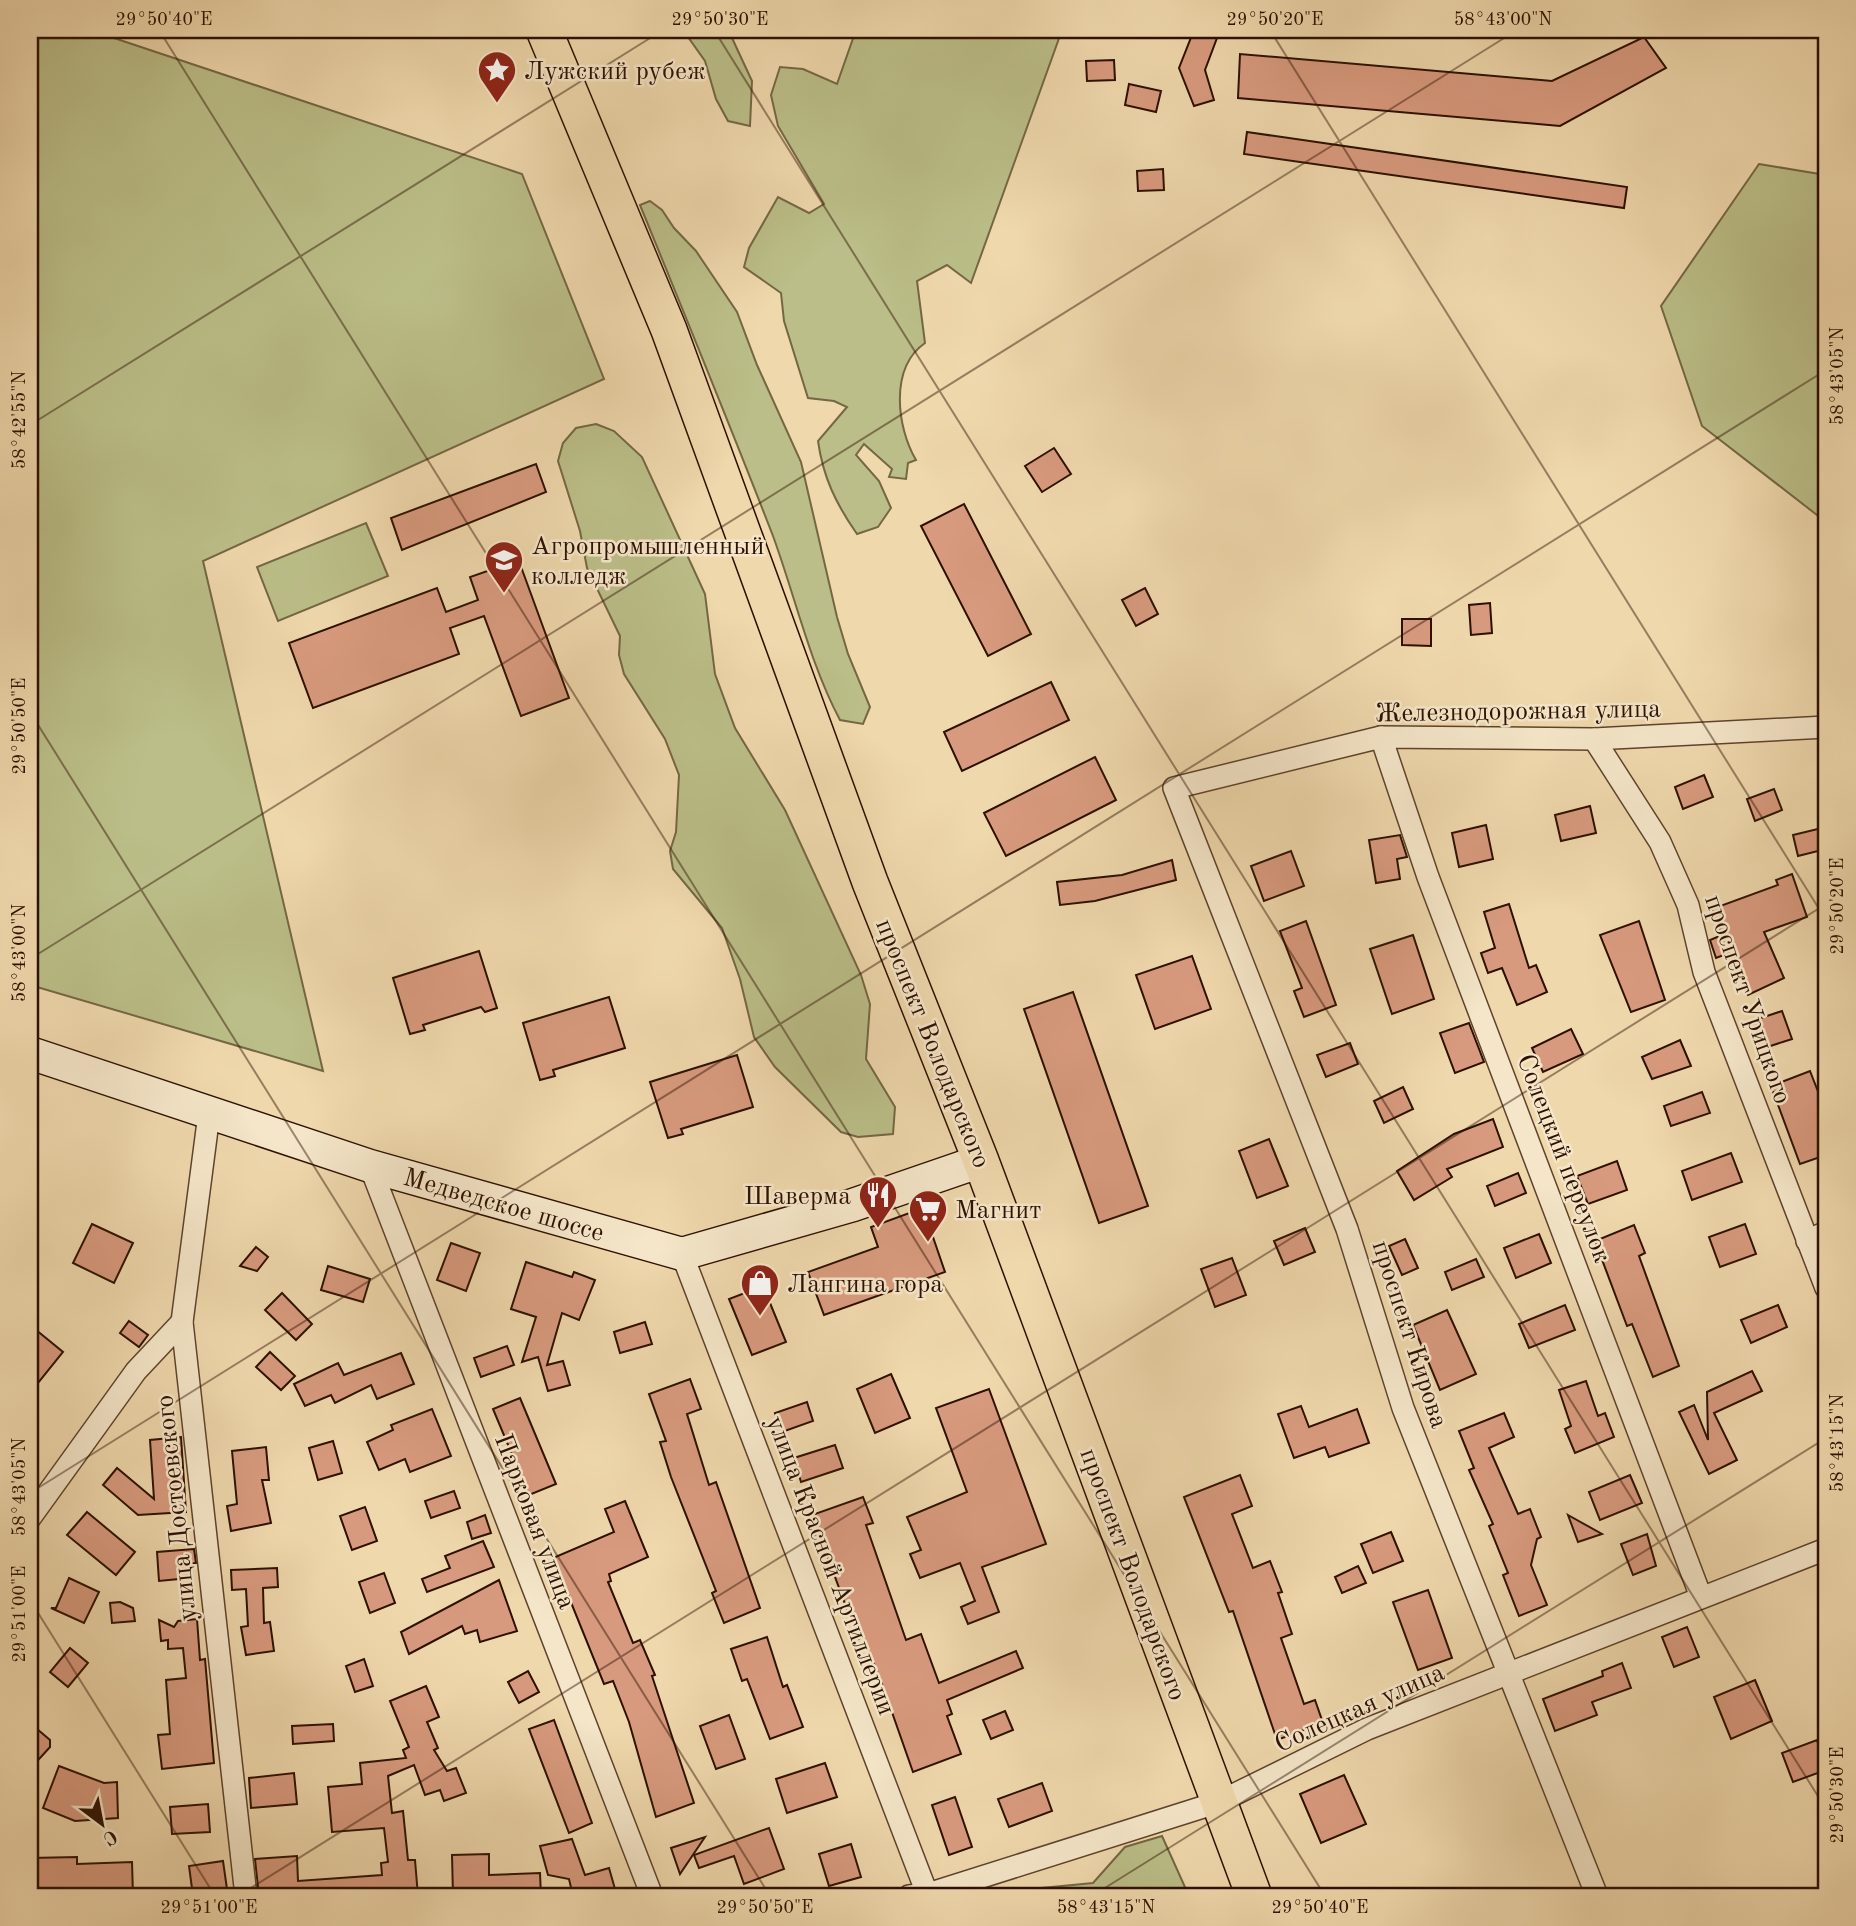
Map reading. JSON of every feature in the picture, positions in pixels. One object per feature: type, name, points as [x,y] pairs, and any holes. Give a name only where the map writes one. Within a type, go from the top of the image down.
[{"type":"main road","name":"проспект Володарского","points":[[544,30],[635,243],[870,882],[981,1161],[1254,1896]]},
{"type":"main road","name":"Медведское шоссе","points":[[30,1053],[370,1166],[682,1254]]},
{"type":"main road","points":[[682,1254],[853,1205],[981,1161]]},
{"type":"street","name":"Железнодорожная улица","points":[[1174,788],[1381,737],[1594,739],[1826,727]]},
{"type":"street","name":"Солецкий переулок","points":[[1381,737],[1428,877],[1701,1597]]},
{"type":"street","name":"проспект Урицкого","points":[[1594,739],[1660,842],[1688,905],[1704,972],[1817,1237],[1826,1288]]},
{"type":"street","name":"проспект Кирова","points":[[1174,788],[1347,1229],[1403,1408],[1597,1896]]},
{"type":"street","name":"улица Достоевского","points":[[209,1114],[182,1322],[246,1896]]},
{"type":"street","name":"Парковая улица","points":[[370,1166],[652,1896]]},
{"type":"street","name":"улица Красной Артиллерии","points":[[682,1254],[922,1896]]},
{"type":"street","points":[[30,1518],[136,1371],[182,1322]]},
{"type":"street","name":"Солецкая улица","points":[[922,1896],[1219,1802],[1367,1729],[1826,1549]]},
{"type":"green space","points":[[30,30],[90,30],[522,174],[604,379],[203,561],[323,1071],[30,985]]},
{"type":"green space","points":[[683,30],[722,30],[732,38],[752,81],[750,126],[728,121],[716,99],[705,61]]},
{"type":"green space","points":[[856,30],[1062,30],[971,283],[947,265],[917,281],[925,343],[913,354],[906,367],[900,399],[904,432],[916,460],[908,463],[906,479],[889,477],[892,469],[864,444],[856,455],[879,481],[891,508],[878,527],[857,534],[832,490],[818,441],[847,407],[834,401],[808,398],[784,321],[781,293],[744,267],[749,248],[778,197],[809,213],[824,204],[778,126],[771,95],[780,67],[803,69],[837,84]]},
{"type":"green space","points":[[1759,164],[1826,175],[1826,522],[1702,426],[1661,306]]},
{"type":"green space","points":[[650,201],[662,210],[674,228],[696,251],[737,312],[757,365],[801,462],[837,617],[848,654],[870,707],[863,724],[840,720],[820,676],[773,536],[640,205]]},
{"type":"green space","points":[[596,424],[614,431],[642,457],[705,594],[715,674],[735,728],[785,810],[861,975],[870,1004],[866,1059],[895,1107],[893,1134],[858,1137],[841,1132],[775,1067],[754,1037],[740,979],[722,928],[673,869],[670,851],[676,832],[679,775],[665,739],[624,674],[619,655],[620,636],[587,568],[580,531],[558,461],[563,443],[576,428]]},
{"type":"green space","points":[[366,523],[388,576],[278,621],[257,567]]},
{"type":"green space","points":[[1162,1836],[1189,1896],[1020,1896],[1031,1889],[1093,1883],[1125,1847]]},
{"type":"building","points":[[1194,30],[1220,30],[1205,70],[1214,100],[1194,106],[1179,68]]},
{"type":"building","points":[[1644,37],[1666,68],[1560,126],[1238,98],[1240,54],[1552,81]]},
{"type":"building","points":[[1114,60],[1115,80],[1087,81],[1086,61]]},
{"type":"building","points":[[1129,84],[1161,91],[1156,112],[1125,105]]},
{"type":"building","points":[[1247,132],[1627,187],[1624,208],[1244,154]]},
{"type":"building","points":[[1163,169],[1164,190],[1138,191],[1137,171]]},
{"type":"building","points":[[1054,448],[1071,474],[1042,492],[1025,466]]},
{"type":"building","points":[[536,464],[546,492],[402,550],[391,518]]},
{"type":"building","points":[[964,504],[1031,634],[988,656],[921,526]]},
{"type":"building","name":"Агропромышленный колледж","points":[[520,564],[569,698],[521,716],[484,616],[450,628],[459,654],[313,708],[289,643],[437,588],[446,612],[478,600],[470,577],[496,568],[498,572]]},
{"type":"building","points":[[1145,588],[1158,614],[1136,626],[1122,600]]},
{"type":"building","points":[[1490,603],[1492,633],[1471,635],[1469,605]]},
{"type":"building","points":[[1402,619],[1431,619],[1431,646],[1402,645]]},
{"type":"building","points":[[1051,682],[1069,720],[962,771],[944,732]]},
{"type":"building","points":[[1095,757],[1116,800],[1006,856],[984,813]]},
{"type":"building","points":[[1704,775],[1713,797],[1683,809],[1675,787]]},
{"type":"building","points":[[1774,789],[1782,810],[1755,821],[1747,799]]},
{"type":"building","points":[[1590,806],[1596,833],[1561,841],[1555,815]]},
{"type":"building","points":[[1486,825],[1493,859],[1459,867],[1452,833]]},
{"type":"building","points":[[1826,827],[1826,849],[1798,856],[1793,835]]},
{"type":"building","points":[[1400,835],[1407,857],[1397,859],[1400,879],[1376,883],[1369,840]]},
{"type":"building","points":[[1291,851],[1304,886],[1264,901],[1251,866]]},
{"type":"building","points":[[1172,860],[1176,880],[1095,901],[1060,905],[1057,882],[1122,875]]},
{"type":"building","points":[[1792,874],[1807,917],[1764,932],[1784,978],[1748,995],[1729,953],[1716,958],[1710,940],[1722,935],[1712,909],[1778,885],[1776,880]]},
{"type":"building","points":[[1509,904],[1529,968],[1536,965],[1547,992],[1517,1005],[1502,968],[1488,973],[1481,953],[1495,948],[1484,912]]},
{"type":"building","points":[[1306,921],[1336,1005],[1304,1017],[1294,991],[1302,988],[1280,931]]},
{"type":"building","points":[[1639,921],[1665,1000],[1631,1012],[1600,935]]},
{"type":"building","points":[[1413,935],[1434,999],[1392,1014],[1370,949]]},
{"type":"building","points":[[479,951],[497,1008],[485,1012],[481,1007],[423,1025],[425,1030],[410,1034],[393,978]]},
{"type":"building","points":[[1192,956],[1211,1009],[1155,1029],[1136,975]]},
{"type":"building","points":[[1073,992],[1148,1206],[1099,1223],[1024,1009]]},
{"type":"building","points":[[609,997],[625,1048],[553,1070],[555,1076],[540,1080],[523,1023]]},
{"type":"building","points":[[1782,1011],[1792,1039],[1758,1050],[1749,1022]]},
{"type":"building","points":[[1469,1023],[1484,1062],[1455,1073],[1440,1033]]},
{"type":"building","points":[[1571,1029],[1583,1054],[1543,1072],[1532,1048]]},
{"type":"building","points":[[1680,1040],[1691,1066],[1652,1079],[1642,1057]]},
{"type":"building","points":[[1350,1043],[1358,1064],[1326,1077],[1317,1055]]},
{"type":"building","points":[[737,1055],[753,1107],[681,1129],[683,1134],[668,1138],[650,1082]]},
{"type":"building","points":[[1810,1071],[1826,1112],[1826,1155],[1800,1164],[1771,1086]]},
{"type":"building","points":[[1403,1087],[1413,1109],[1384,1123],[1374,1101]]},
{"type":"building","points":[[1702,1092],[1710,1113],[1671,1126],[1664,1106]]},
{"type":"building","points":[[1493,1119],[1503,1147],[1447,1169],[1452,1177],[1414,1200],[1397,1171],[1454,1134]]},
{"type":"building","points":[[1269,1139],[1288,1186],[1257,1198],[1239,1151]]},
{"type":"building","points":[[1731,1153],[1742,1182],[1692,1200],[1682,1171]]},
{"type":"building","points":[[1617,1161],[1627,1190],[1588,1204],[1577,1176]]},
{"type":"building","points":[[1518,1173],[1526,1193],[1495,1206],[1487,1186]]},
{"type":"building","points":[[923,1208],[945,1272],[824,1315],[808,1272],[878,1247],[871,1227]]},
{"type":"building","points":[[92,1224],[133,1243],[114,1283],[73,1263]]},
{"type":"building","points":[[1745,1224],[1756,1254],[1720,1267],[1709,1237]]},
{"type":"building","points":[[1634,1225],[1645,1253],[1639,1256],[1679,1366],[1653,1377],[1632,1324],[1627,1326],[1595,1241]]},
{"type":"building","points":[[1305,1228],[1315,1252],[1284,1265],[1274,1241]]},
{"type":"building","points":[[1539,1234],[1551,1263],[1516,1278],[1504,1248]]},
{"type":"building","points":[[1405,1239],[1418,1268],[1402,1275],[1389,1246]]},
{"type":"building","points":[[451,1243],[480,1253],[466,1291],[437,1280]]},
{"type":"building","points":[[256,1247],[268,1257],[257,1271],[240,1266]]},
{"type":"building","points":[[1232,1258],[1246,1295],[1215,1307],[1201,1269]]},
{"type":"building","points":[[1476,1259],[1484,1277],[1452,1290],[1445,1272]]},
{"type":"building","points":[[526,1262],[572,1277],[574,1272],[595,1280],[579,1320],[562,1313],[547,1365],[563,1361],[570,1385],[548,1391],[538,1357],[522,1362],[536,1317],[511,1309]]},
{"type":"building","points":[[328,1266],[370,1279],[363,1302],[321,1290]]},
{"type":"building","points":[[763,1286],[786,1342],[752,1355],[729,1299]]},
{"type":"building","points":[[282,1293],[312,1324],[296,1340],[265,1310]]},
{"type":"building","points":[[1565,1305],[1575,1330],[1529,1348],[1519,1324]]},
{"type":"building","points":[[1778,1305],[1787,1327],[1751,1343],[1741,1320]]},
{"type":"building","points":[[1447,1310],[1476,1374],[1440,1390],[1413,1325]]},
{"type":"building","points":[[129,1321],[148,1335],[139,1347],[120,1333]]},
{"type":"building","points":[[645,1322],[652,1344],[620,1353],[614,1332]]},
{"type":"building","points":[[30,1325],[63,1352],[30,1393]]},
{"type":"building","points":[[507,1346],[514,1365],[481,1377],[474,1358]]},
{"type":"building","points":[[270,1352],[295,1376],[281,1390],[256,1367]]},
{"type":"building","points":[[401,1353],[414,1384],[377,1399],[371,1385],[335,1403],[331,1395],[305,1406],[294,1384],[338,1363],[344,1375]]},
{"type":"building","points":[[1752,1371],[1762,1391],[1714,1413],[1737,1460],[1709,1474],[1679,1412],[1694,1405],[1708,1440],[1707,1392]]},
{"type":"building","points":[[891,1374],[910,1418],[875,1433],[857,1389]]},
{"type":"building","points":[[690,1379],[701,1409],[687,1414],[709,1485],[716,1482],[760,1608],[724,1623],[712,1593],[716,1591],[671,1477],[660,1442],[666,1441],[649,1394]]},
{"type":"building","points":[[1586,1381],[1598,1416],[1605,1413],[1614,1437],[1575,1453],[1565,1429],[1571,1426],[1559,1390]]},
{"type":"building","points":[[989,1389],[1046,1544],[982,1567],[999,1612],[968,1624],[961,1607],[975,1601],[960,1563],[920,1578],[910,1554],[921,1550],[907,1517],[967,1492],[936,1408]]},
{"type":"building","points":[[520,1398],[556,1484],[529,1495],[493,1409]]},
{"type":"building","points":[[807,1402],[813,1421],[782,1432],[775,1413]]},
{"type":"building","points":[[1301,1406],[1309,1427],[1357,1409],[1369,1443],[1329,1457],[1325,1447],[1294,1458],[1278,1414]]},
{"type":"building","points":[[432,1409],[451,1456],[410,1472],[405,1459],[379,1470],[367,1442],[393,1430],[391,1425]]},
{"type":"building","points":[[1504,1413],[1514,1437],[1489,1448],[1518,1514],[1530,1509],[1541,1537],[1537,1539],[1531,1565],[1547,1605],[1519,1616],[1503,1575],[1508,1573],[1489,1526],[1493,1524],[1469,1470],[1474,1468],[1459,1431]]},
{"type":"building","points":[[181,1437],[186,1512],[138,1515],[103,1485],[117,1468],[154,1499],[150,1440]]},
{"type":"building","points":[[333,1441],[342,1473],[318,1480],[309,1448]]},
{"type":"building","points":[[835,1445],[843,1468],[801,1482],[794,1458]]},
{"type":"building","points":[[266,1447],[269,1480],[262,1480],[271,1523],[231,1531],[227,1506],[237,1504],[232,1451]]},
{"type":"building","points":[[1240,1475],[1252,1506],[1232,1514],[1253,1568],[1270,1561],[1282,1592],[1278,1593],[1292,1634],[1281,1638],[1304,1704],[1315,1700],[1323,1723],[1277,1740],[1233,1611],[1229,1612],[1184,1497]]},
{"type":"building","points":[[1630,1475],[1642,1503],[1600,1520],[1589,1492]]},
{"type":"building","points":[[454,1491],[460,1508],[431,1518],[425,1501]]},
{"type":"building","points":[[863,1497],[873,1523],[866,1525],[906,1640],[921,1634],[939,1683],[1016,1651],[1023,1668],[947,1700],[952,1714],[947,1716],[961,1754],[913,1772],[881,1681],[863,1637],[858,1639],[812,1515]]},
{"type":"building","points":[[625,1501],[648,1557],[609,1574],[611,1581],[608,1582],[633,1643],[640,1640],[655,1675],[652,1676],[694,1803],[656,1817],[629,1722],[613,1681],[604,1684],[553,1558],[614,1532],[605,1509]]},
{"type":"building","points":[[365,1507],[377,1541],[352,1550],[340,1516]]},
{"type":"building","points":[[87,1512],[135,1552],[116,1575],[67,1535]]},
{"type":"building","points":[[485,1515],[491,1533],[472,1539],[467,1522]]},
{"type":"building","points":[[1568,1515],[1602,1534],[1578,1542]]},
{"type":"building","points":[[1391,1532],[1403,1561],[1373,1573],[1361,1544]]},
{"type":"building","points":[[1647,1534],[1656,1566],[1633,1575],[1621,1544]]},
{"type":"building","points":[[483,1541],[494,1567],[427,1592],[422,1579],[450,1568],[445,1556]]},
{"type":"building","points":[[194,1549],[196,1563],[188,1564],[189,1578],[159,1581],[157,1552]]},
{"type":"building","points":[[1358,1566],[1366,1583],[1342,1593],[1335,1577]]},
{"type":"building","points":[[277,1568],[278,1587],[263,1588],[264,1623],[270,1622],[274,1651],[246,1655],[241,1627],[248,1626],[246,1589],[232,1590],[231,1570]]},
{"type":"building","points":[[384,1573],[395,1603],[370,1613],[359,1582]]},
{"type":"building","points":[[69,1578],[99,1592],[84,1623],[51,1608],[56,1608]]},
{"type":"building","points":[[499,1580],[517,1631],[480,1642],[477,1630],[465,1634],[462,1626],[409,1654],[401,1632]]},
{"type":"building","points":[[1428,1590],[1452,1658],[1418,1670],[1393,1602]]},
{"type":"building","points":[[120,1602],[133,1608],[135,1621],[112,1623],[110,1603]]},
{"type":"building","points":[[197,1619],[200,1660],[205,1659],[214,1763],[162,1769],[158,1735],[170,1734],[166,1680],[186,1678],[183,1648],[168,1649],[168,1640],[161,1641],[159,1620],[174,1627],[178,1621]]},
{"type":"building","points":[[1687,1627],[1699,1657],[1674,1667],[1662,1637]]},
{"type":"building","points":[[767,1637],[783,1687],[787,1685],[803,1727],[770,1739],[747,1679],[742,1681],[731,1649]]},
{"type":"building","points":[[70,1648],[88,1663],[68,1687],[50,1672]]},
{"type":"building","points":[[364,1659],[373,1686],[355,1692],[346,1666]]},
{"type":"building","points":[[1622,1663],[1631,1688],[1592,1702],[1597,1715],[1555,1731],[1543,1699],[1603,1676],[1602,1671]]},
{"type":"building","points":[[528,1671],[539,1692],[519,1703],[508,1682]]},
{"type":"building","points":[[1755,1680],[1772,1721],[1731,1739],[1714,1697]]},
{"type":"building","points":[[426,1686],[439,1717],[427,1722],[438,1748],[434,1750],[447,1771],[456,1768],[466,1793],[444,1801],[440,1790],[425,1795],[414,1765],[388,1776],[392,1813],[403,1811],[408,1860],[415,1860],[418,1896],[259,1896],[255,1859],[297,1856],[298,1881],[382,1875],[381,1863],[388,1862],[384,1828],[332,1832],[328,1787],[362,1784],[360,1763],[406,1758],[403,1750],[409,1747],[390,1701]]},
{"type":"building","points":[[1005,1711],[1013,1730],[991,1739],[983,1720]]},
{"type":"building","points":[[729,1715],[745,1759],[716,1769],[700,1726]]},
{"type":"building","points":[[554,1720],[592,1823],[569,1833],[529,1729]]},
{"type":"building","points":[[30,1723],[50,1740],[50,1747],[30,1769]]},
{"type":"building","points":[[333,1724],[334,1741],[293,1744],[292,1726]]},
{"type":"building","points":[[1817,1740],[1826,1770],[1793,1782],[1782,1753]]},
{"type":"building","points":[[825,1763],[837,1797],[787,1813],[776,1779]]},
{"type":"building","points":[[59,1766],[104,1783],[117,1782],[118,1818],[75,1821],[43,1808]]},
{"type":"building","points":[[294,1773],[297,1804],[251,1808],[249,1778]]},
{"type":"building","points":[[1344,1775],[1366,1824],[1321,1843],[1300,1794]]},
{"type":"building","points":[[1042,1783],[1052,1811],[1009,1827],[998,1799]]},
{"type":"building","points":[[955,1797],[972,1847],[949,1855],[932,1805]]},
{"type":"building","points":[[208,1804],[210,1832],[172,1834],[170,1807]]},
{"type":"building","points":[[769,1828],[784,1869],[744,1884],[734,1856],[699,1868],[694,1855]]},
{"type":"building","points":[[705,1837],[680,1874],[671,1848]]},
{"type":"building","points":[[572,1839],[585,1875],[609,1868],[615,1889],[588,1896],[573,1896],[569,1879],[548,1875],[540,1846]]},
{"type":"building","points":[[851,1844],[861,1877],[829,1886],[819,1854]]},
{"type":"building","points":[[489,1854],[489,1875],[540,1873],[541,1896],[453,1896],[452,1855]]},
{"type":"building","points":[[77,1857],[77,1864],[132,1862],[133,1896],[30,1896],[30,1858]]},
{"type":"building","points":[[223,1861],[228,1896],[193,1896],[189,1866]]},
{"type":"place","name":"Лужский рубеж","points":[[497,104]]},
{"type":"place","name":"Агропромышленный колледж","points":[[504,594]]},
{"type":"place","name":"Шаверма","points":[[878,1229]]},
{"type":"place","name":"Магнит","points":[[928,1243]]},
{"type":"place","name":"Лангина гора","points":[[760,1317]]}]
